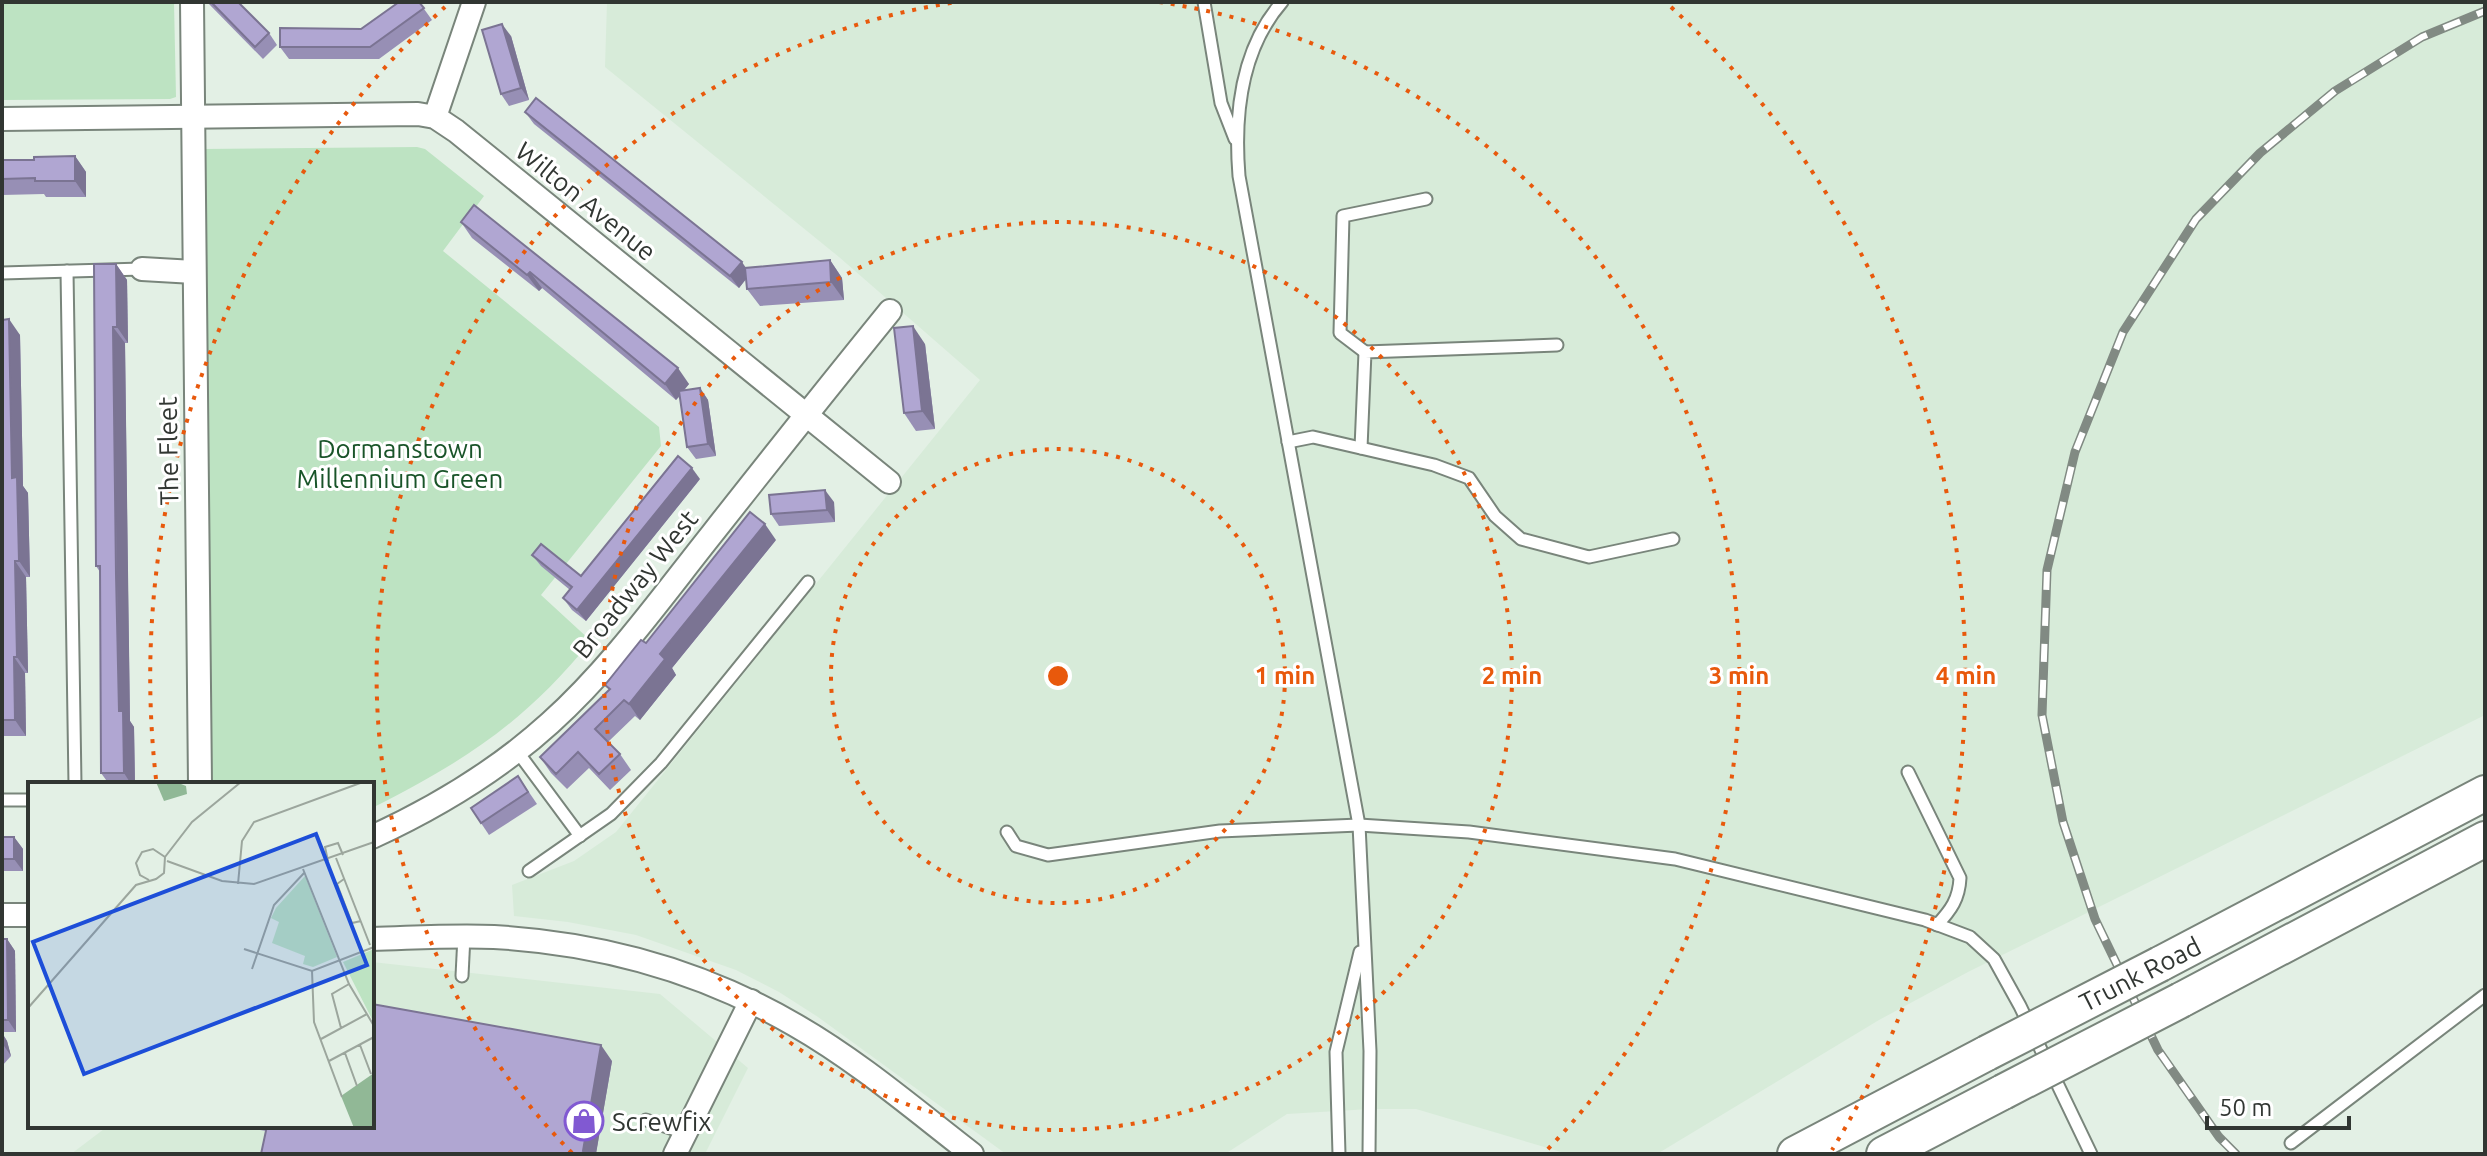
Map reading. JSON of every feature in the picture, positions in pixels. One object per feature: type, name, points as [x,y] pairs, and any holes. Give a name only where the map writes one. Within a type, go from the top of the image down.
[{"type":"main road","name":"Trunk Road","points":[[1795,1154],[2485,793]]},
{"type":"main road","name":"Trunk Road","points":[[1884,1154],[2485,839]]},
{"type":"street","name":"The Fleet","points":[[192,2],[200,782]]},
{"type":"street","points":[[2,119],[418,114],[435,117],[474,2]]},
{"type":"street","name":"Wilton Avenue","points":[[435,117],[889,482]]},
{"type":"street","points":[[142,269],[194,272]]},
{"type":"street","name":"Broadway West","points":[[374,836],[440,803],[517,751],[573,701],[623,647],[890,311]]},
{"type":"street","points":[[2,915],[28,915]]},
{"type":"street","points":[[374,939],[464,936],[545,941],[625,955],[691,974],[798,1026],[860,1068],[972,1154]]},
{"type":"street","points":[[675,1154],[751,1001]]},
{"type":"lane","points":[[1204,2],[1221,103],[1236,143]]},
{"type":"lane","points":[[1264,2],[1279,6],[1249,56],[1240,97],[1236,143],[1239,176],[1359,825],[1370,1051],[1369,1154]]},
{"type":"lane","points":[[1426,199],[1343,216],[1340,333],[1365,352],[1557,345]]},
{"type":"lane","points":[[2,273],[142,269]]},
{"type":"lane","points":[[67,271],[75,782]]},
{"type":"lane","points":[[1361,448],[1365,352]]},
{"type":"lane","points":[[1288,442],[1313,437],[1434,465],[1469,478],[1495,516],[1521,539],[1589,557],[1673,539]]},
{"type":"lane","points":[[529,871],[611,814],[661,763],[808,582]]},
{"type":"lane","points":[[517,751],[580,836]]},
{"type":"lane","points":[[1908,772],[1960,878],[1953,907],[1937,925]]},
{"type":"lane","points":[[2,800],[28,800]]},
{"type":"lane","points":[[1007,832],[1016,846],[1048,855],[1220,831],[1359,825],[1469,832],[1675,859],[1937,925],[1970,937],[1994,959],[2091,1154]]},
{"type":"lane","points":[[462,976],[464,936]]},
{"type":"lane","points":[[1339,1154],[1336,1052],[1363,940]]},
{"type":"lane","points":[[2291,1143],[2485,995]]},
{"type":"lane","points":[[646,1120],[685,1133]]},
{"type":"shaded area","points":[[607,2],[2485,2],[2485,715],[1968,972],[1879,1020],[1657,1154],[1568,1154],[1416,1109],[1370,1109],[1287,1114],[1225,1154],[1006,1154],[818,1017],[736,970],[636,935],[514,916],[512,885],[574,861],[616,832],[980,380],[839,257],[605,67]]},
{"type":"shaded area","points":[[374,962],[660,994],[748,1068],[705,1154],[71,1154],[105,1128],[374,1128]]},
{"type":"green space","points":[[2,2],[174,2],[176,97],[2,100]]},
{"type":"green space","name":"Dormanstown Millennium Green","points":[[203,149],[425,149],[484,196],[443,251],[659,427],[661,446],[541,595],[591,641],[542,695],[491,738],[436,774],[374,807],[374,782],[212,782]]},
{"type":"building","points":[[211,2],[238,2],[269,33],[255,47]]},
{"type":"building","points":[[399,2],[419,2],[424,8],[370,47],[280,47],[280,28],[361,29]]},
{"type":"building","points":[[502,24],[521,88],[501,94],[482,30]]},
{"type":"building","points":[[536,98],[742,262],[730,276],[525,112]]},
{"type":"building","points":[[75,156],[75,181],[2,179],[2,160]]},
{"type":"building","points":[[474,205],[678,368],[665,384],[530,272],[527,275],[461,222]]},
{"type":"building","points":[[830,260],[831,282],[747,289],[745,268]]},
{"type":"building","points":[[94,264],[116,264],[117,327],[113,327],[116,574],[119,711],[123,711],[124,773],[101,773]]},
{"type":"building","points":[[9,319],[12,478],[17,477],[19,561],[15,561],[15,720],[2,720],[2,320]]},
{"type":"building","points":[[913,326],[922,411],[904,413],[894,328]]},
{"type":"building","points":[[700,388],[708,444],[687,447],[679,391]]},
{"type":"building","points":[[678,456],[692,468],[577,610],[563,598],[572,587],[532,555],[541,544],[581,576]]},
{"type":"building","points":[[825,490],[827,510],[771,514],[769,495]]},
{"type":"building","points":[[750,512],[765,524],[660,654],[665,659],[629,704],[624,700],[595,729],[620,754],[599,774],[578,752],[556,774],[540,757],[610,689],[605,685],[641,640],[646,643]]},
{"type":"building","points":[[518,776],[528,792],[481,823],[471,808]]},
{"type":"building","points":[[2,837],[14,837],[14,859],[2,859]]},
{"type":"building","points":[[2,939],[7,939],[8,1020],[2,1020]]},
{"type":"building","points":[[374,1004],[601,1045],[583,1151],[602,1154],[261,1154],[267,1128],[374,1128]]},
{"type":"railway","points":[[2236,1154],[2219,1137],[2158,1050],[2095,919],[2063,822],[2042,715],[2047,570],[2075,452],[2123,332],[2196,219],[2260,153],[2335,91],[2422,37],[2485,11]]},
{"type":"place","name":"Screwfix","points":[[584,1121]]}]
